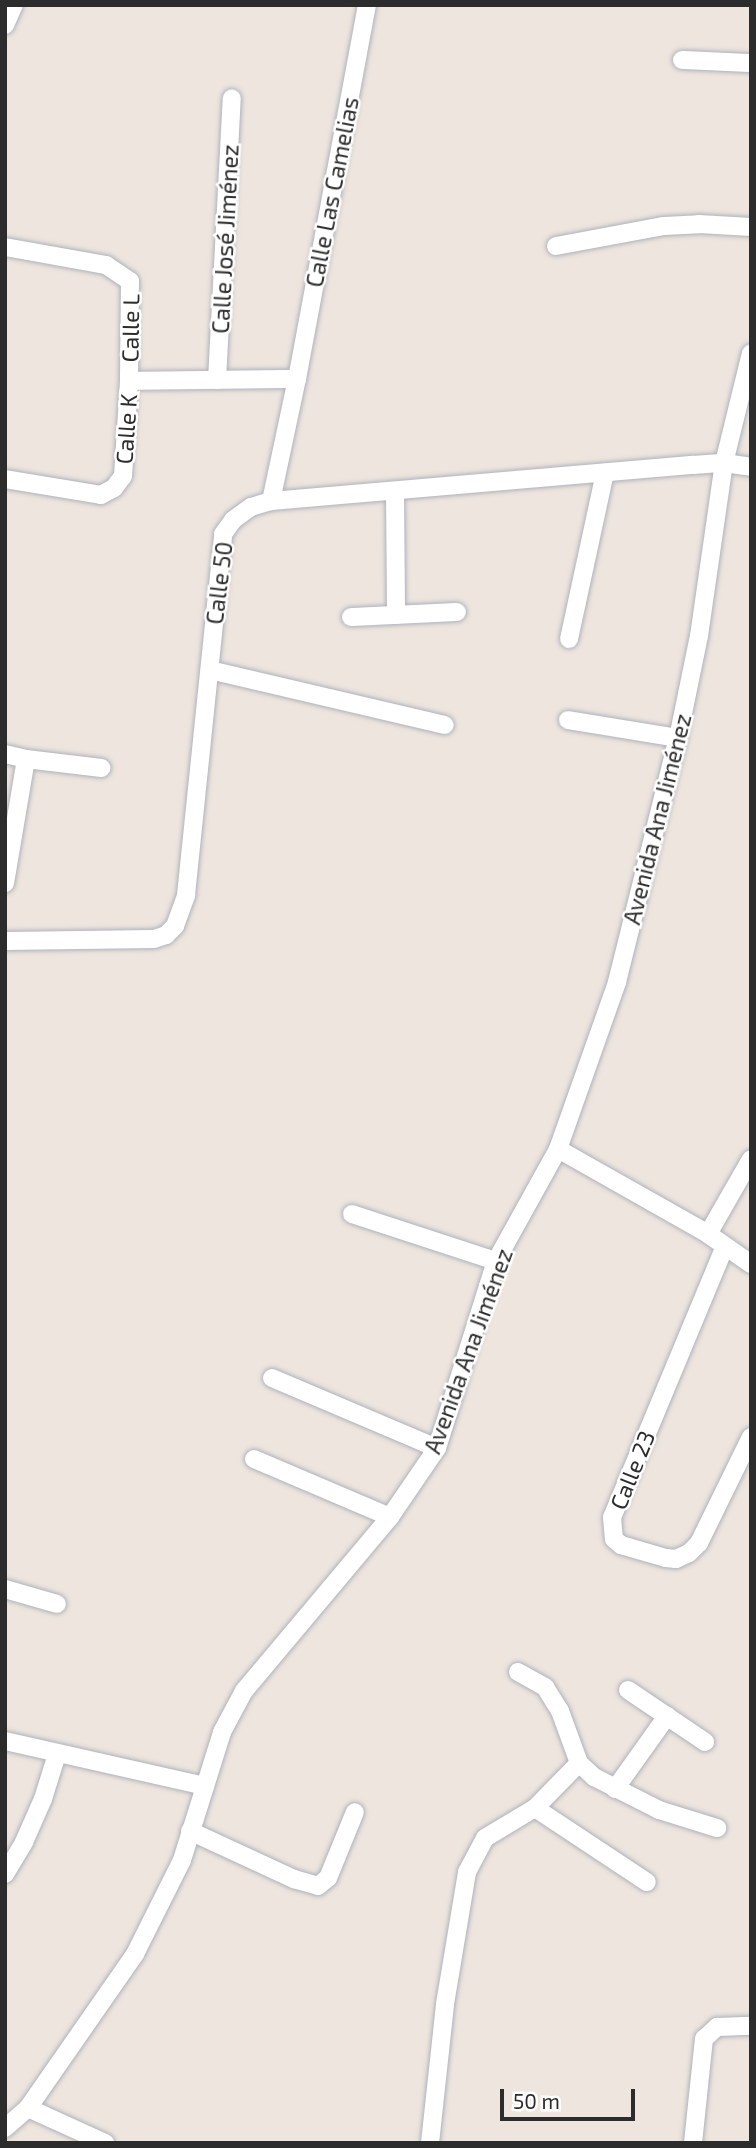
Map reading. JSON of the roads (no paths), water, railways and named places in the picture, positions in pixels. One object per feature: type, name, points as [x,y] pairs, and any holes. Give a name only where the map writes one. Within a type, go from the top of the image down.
[{"type":"street","points":[[5,25],[14,5]]},
{"type":"street","name":"Calle Las Camelias","points":[[271,501],[297,379],[367,5]]},
{"type":"street","points":[[682,60],[751,63]]},
{"type":"street","name":"Calle José Jiménez","points":[[218,380],[232,98]]},
{"type":"street","points":[[556,246],[664,226],[699,224],[751,228]]},
{"type":"street","name":"Calle L","points":[[5,247],[106,265],[130,281],[129,381]]},
{"type":"street","name":"Avenida Ana Jiménez","points":[[5,2128],[28,2108],[135,1954],[182,1860],[222,1732],[244,1692],[390,1517],[438,1448],[496,1261],[558,1149],[617,982],[678,738],[699,636],[723,463],[751,354]]},
{"type":"street","points":[[129,381],[297,379]]},
{"type":"street","name":"Calle K","points":[[5,479],[101,495],[114,488],[123,476],[129,381]]},
{"type":"street","name":"Calle 50","points":[[5,941],[154,939],[166,935],[175,926],[186,895],[223,534],[242,513],[271,501],[723,463],[751,467]]},
{"type":"street","points":[[569,639],[605,473]]},
{"type":"street","points":[[395,492],[396,615]]},
{"type":"street","points":[[351,617],[457,612]]},
{"type":"street","points":[[210,670],[445,725]]},
{"type":"street","points":[[568,720],[678,738]]},
{"type":"street","points":[[5,754],[101,768]]},
{"type":"street","points":[[5,883],[26,759]]},
{"type":"street","points":[[558,1149],[708,1234],[751,1264]]},
{"type":"street","points":[[708,1234],[751,1159]]},
{"type":"street","points":[[352,1214],[496,1261]]},
{"type":"street","name":"Calle 23","points":[[725,1245],[612,1517],[614,1539],[621,1545],[666,1558],[676,1559],[689,1553],[699,1543],[751,1437]]},
{"type":"street","points":[[272,1378],[438,1448]]},
{"type":"street","points":[[254,1459],[390,1517]]},
{"type":"street","points":[[5,1589],[57,1604]]},
{"type":"street","points":[[518,1672],[545,1687],[560,1711],[579,1763],[594,1777],[659,1810],[717,1828]]},
{"type":"street","points":[[628,1690],[705,1742]]},
{"type":"street","points":[[615,1789],[667,1716]]},
{"type":"street","points":[[5,1741],[205,1786]]},
{"type":"street","points":[[5,1874],[24,1842],[43,1799],[57,1754]]},
{"type":"street","points":[[430,2143],[445,2004],[467,1872],[485,1838],[535,1808],[579,1763]]},
{"type":"street","points":[[535,1808],[647,1882]]},
{"type":"street","points":[[190,1831],[294,1879],[318,1886],[328,1878],[355,1812]]},
{"type":"street","points":[[693,2143],[704,2039],[708,2031],[717,2027],[751,2025]]},
{"type":"street","points":[[28,2108],[105,2143]]}]
